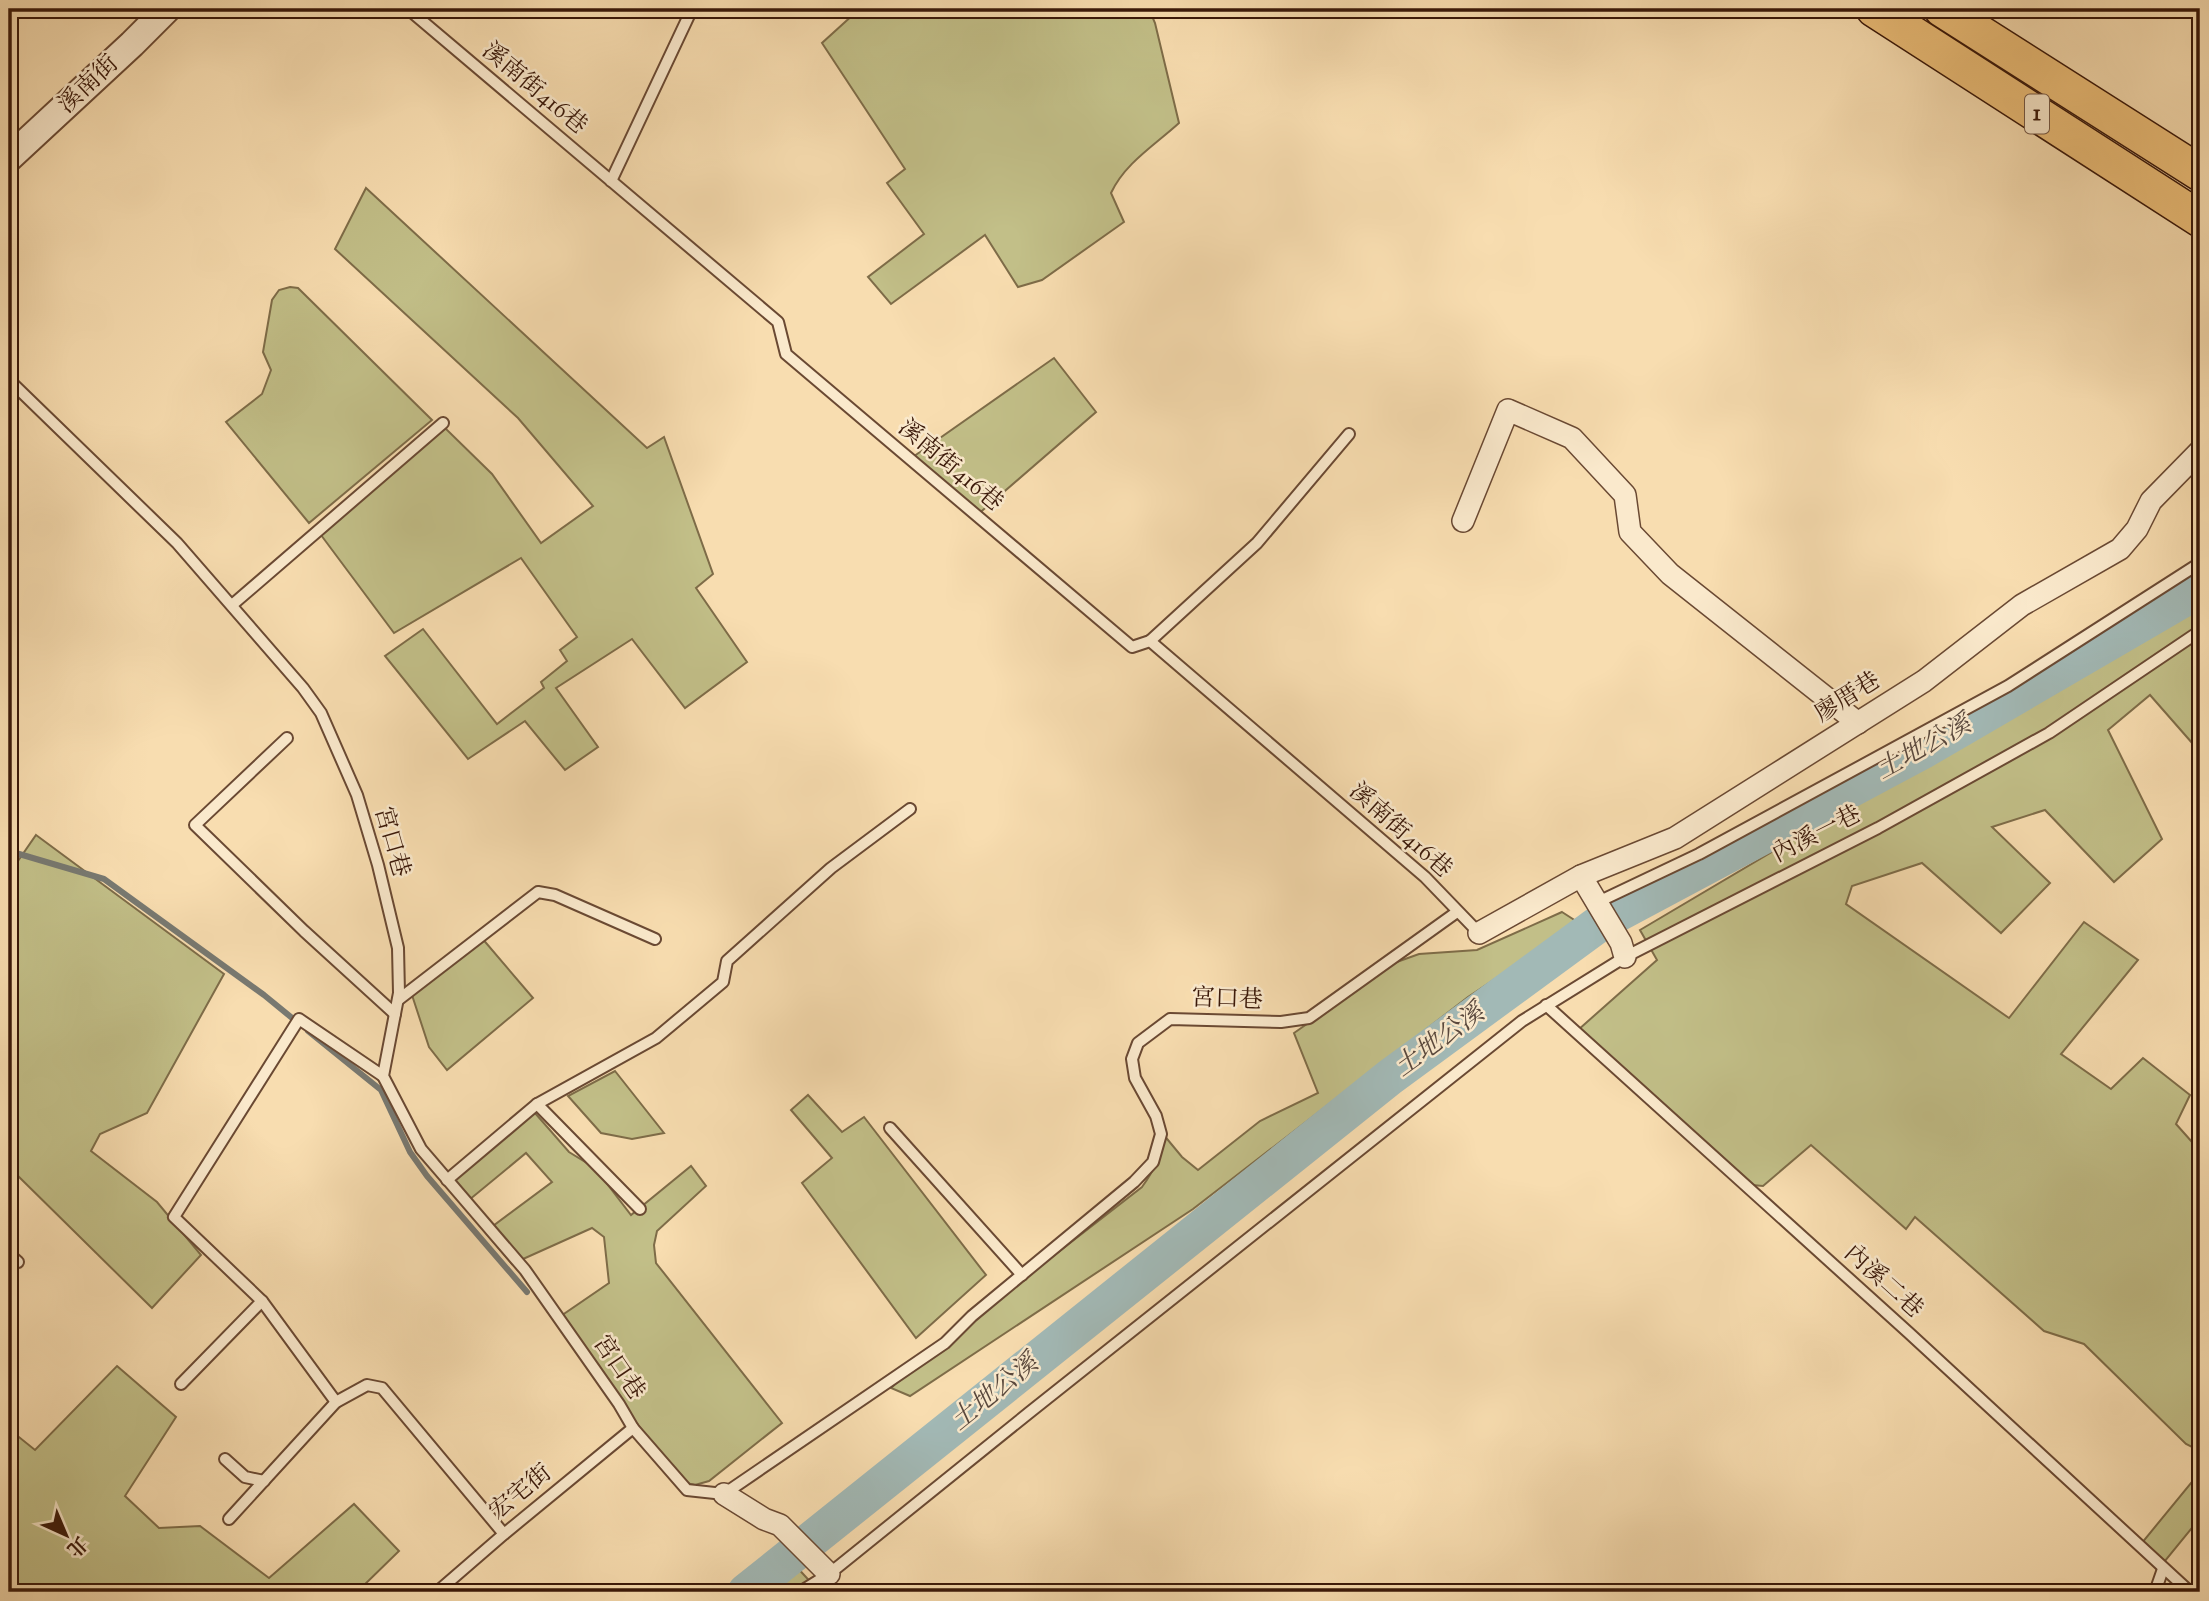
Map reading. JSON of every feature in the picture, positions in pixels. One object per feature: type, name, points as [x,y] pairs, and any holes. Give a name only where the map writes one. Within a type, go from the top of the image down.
[{"type":"main road","name":"1","points":[[1874,9],[2200,219]]},
{"type":"main road","name":"1","points":[[1942,9],[2200,173]]},
{"type":"street","name":"溪南街","points":[[9,158],[167,9]]},
{"type":"street","points":[[1463,521],[1508,410],[1572,438],[1625,495],[1630,532],[1670,574],[1858,723]]},
{"type":"street","name":"廖厝巷","points":[[1479,933],[1581,876],[1675,838],[1924,681],[2022,605],[2119,549],[2137,529],[2151,501],[2200,451]]},
{"type":"street","points":[[1581,876],[1623,950]]},
{"type":"street","points":[[724,1494],[764,1519],[780,1525],[829,1574]]},
{"type":"lane","name":"溪南街416巷","points":[[408,9],[778,322],[786,354],[1132,647],[1150,641],[1425,877],[1479,933]]},
{"type":"lane","points":[[611,181],[692,9]]},
{"type":"lane","name":"宮口巷","points":[[9,380],[177,543],[303,688],[321,713],[357,795],[398,948],[398,1000],[383,1076],[421,1149],[525,1270],[619,1404],[633,1429],[687,1490],[724,1494],[945,1343],[972,1316],[1134,1182],[1153,1162],[1161,1134],[1156,1116],[1135,1078],[1132,1059],[1138,1044],[1170,1019],[1281,1022],[1308,1018],[1457,912]]},
{"type":"lane","points":[[232,605],[443,423]]},
{"type":"lane","points":[[1150,641],[1257,543],[1349,434]]},
{"type":"lane","points":[[1598,902],[1699,854],[2008,686],[2200,563]]},
{"type":"lane","name":"內溪一巷","points":[[800,1592],[829,1574],[1522,1021],[1623,950],[1878,828],[2049,733],[2200,631]]},
{"type":"lane","points":[[287,738],[195,825],[304,931],[395,1014]]},
{"type":"lane","points":[[447,1180],[537,1104],[656,1038],[723,982],[727,961],[831,868],[909,808]]},
{"type":"lane","points":[[398,1000],[538,892],[555,895],[655,939]]},
{"type":"lane","name":"內溪二巷","points":[[1546,1005],[1909,1333],[2190,1592]]},
{"type":"lane","points":[[336,1402],[262,1301],[174,1217],[299,1019],[383,1076]]},
{"type":"lane","points":[[537,1104],[640,1209]]},
{"type":"lane","points":[[890,1128],[1021,1275]]},
{"type":"lane","points":[[9,1254],[18,1262]]},
{"type":"lane","points":[[181,1384],[262,1301]]},
{"type":"lane","points":[[229,1519],[336,1402],[367,1385],[382,1388],[504,1534]]},
{"type":"lane","name":"宏宅街","points":[[437,1592],[633,1429]]},
{"type":"lane","points":[[225,1458],[245,1477],[264,1481]]},
{"type":"lane","points":[[2155,1592],[2163,1569]]},
{"type":"shaded area","points":[[853,9],[1149,9],[1155,23],[1179,123],[1132,163],[1117,182],[1111,193],[1124,222],[1042,280],[1018,287],[985,235],[891,304],[868,277],[924,234],[887,183],[905,169],[822,43],[855,13]]},
{"type":"shaded area","points":[[366,188],[647,448],[664,437],[713,574],[696,588],[747,662],[685,708],[632,639],[556,688],[598,747],[565,770],[525,721],[468,759],[385,656],[423,629],[497,724],[544,688],[541,682],[567,661],[560,650],[577,637],[521,558],[394,633],[318,531],[441,424],[492,474],[541,543],[593,506],[518,418],[335,249]]},
{"type":"shaded area","points":[[298,288],[432,420],[309,523],[226,422],[262,394],[271,370],[263,352],[272,300],[279,290]]},
{"type":"shaded area","points":[[1054,358],[1096,412],[976,516],[910,459]]},
{"type":"shaded area","points":[[2200,607],[2200,752],[2150,695],[2108,730],[2162,839],[2114,882],[2045,810],[1992,827],[2050,883],[2001,933],[1922,863],[1852,886],[1846,904],[2009,1018],[2084,922],[2138,960],[2061,1054],[2111,1089],[2143,1058],[2190,1095],[2176,1124],[2200,1151],[2200,1451],[2186,1444],[2084,1344],[2044,1331],[1915,1217],[1906,1229],[1811,1145],[1763,1186],[1741,1184],[1578,1030],[1657,960],[1640,930],[2106,654]]},
{"type":"shaded area","points":[[36,835],[224,974],[147,1113],[100,1134],[91,1151],[157,1202],[201,1255],[152,1308],[15,1173],[9,1172],[9,871]]},
{"type":"shaded area","points":[[1562,912],[1579,923],[1468,997],[1193,1209],[910,1396],[891,1388],[927,1354],[1142,1187],[1156,1162],[1163,1134],[1182,1157],[1198,1170],[1260,1121],[1318,1093],[1294,1033],[1394,963],[1419,954],[1477,950]]},
{"type":"shaded area","points":[[481,937],[533,998],[447,1070],[429,1047],[410,989]]},
{"type":"shaded area","points":[[615,1071],[664,1133],[632,1139],[601,1133],[568,1096]]},
{"type":"shaded area","points":[[808,1095],[842,1132],[864,1117],[986,1275],[916,1338],[802,1183],[832,1158],[791,1110]]},
{"type":"shaded area","points":[[535,1113],[569,1152],[595,1168],[631,1215],[691,1166],[706,1186],[657,1231],[654,1245],[656,1263],[782,1423],[709,1481],[695,1485],[677,1481],[558,1318],[609,1283],[604,1237],[592,1228],[512,1264],[485,1232],[552,1182],[526,1153],[463,1205],[451,1180],[496,1135]]},
{"type":"shaded area","points":[[117,1366],[176,1417],[125,1496],[159,1528],[200,1526],[269,1578],[354,1504],[399,1551],[357,1592],[9,1592],[9,1429],[35,1450]]},
{"type":"shaded area","points":[[2200,1472],[2200,1518],[2165,1561],[2141,1544]]},
{"type":"shaded area","points":[[794,1564],[816,1588],[809,1592],[755,1592]]},
{"type":"waterway","name":"土地公溪","points":[[746,1592],[1390,1077],[1600,923],[1922,751],[2200,589]]},
{"type":"waterway","points":[[9,851],[104,879],[297,1022]]},
{"type":"waterway","points":[[308,1031],[381,1090],[410,1152],[427,1176],[527,1292]]}]
